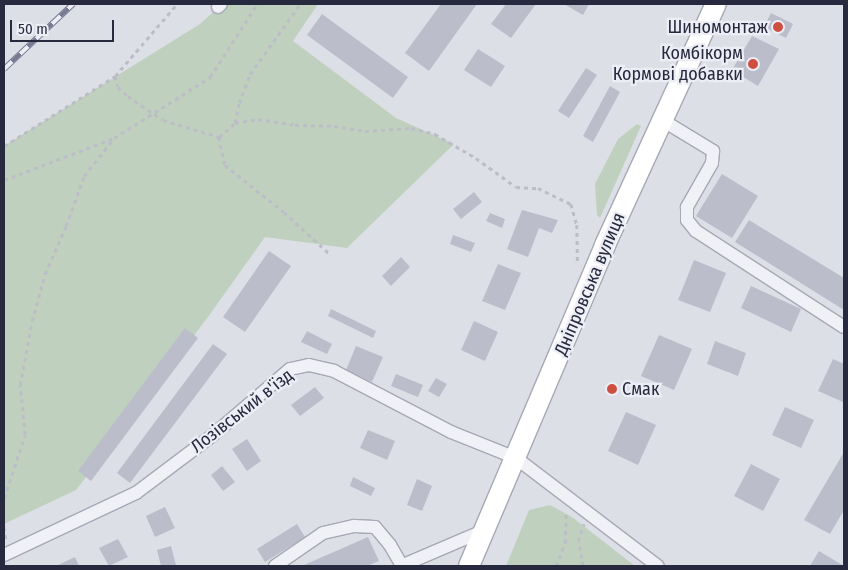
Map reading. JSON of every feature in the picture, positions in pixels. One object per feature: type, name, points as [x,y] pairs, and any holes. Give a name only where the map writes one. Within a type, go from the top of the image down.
[{"type":"highway","name":"Дніпровська вулиця","points":[[470,566],[605,245],[716,4]]},
{"type":"street","points":[[662,120],[713,151],[712,163],[687,207],[687,220],[696,231],[844,327]]},
{"type":"street","name":"Лозівський в'їзд","points":[[4,556],[136,492],[213,435],[290,369],[309,365],[334,370],[450,432],[516,458],[658,566]]},
{"type":"street","points":[[275,566],[323,533],[354,526],[375,527],[390,545],[402,566],[485,530]]},
{"type":"path","points":[[4,146],[115,76],[177,4]]},
{"type":"path","points":[[4,180],[114,138],[210,76],[257,4]]},
{"type":"path","points":[[235,123],[239,102],[250,74],[300,4]]},
{"type":"path","points":[[115,76],[118,86],[163,120],[219,137]]},
{"type":"path","points":[[219,137],[235,123],[258,119],[295,125],[334,126],[365,131],[411,128],[435,134],[476,158],[516,187],[538,188],[571,204],[578,225],[578,267]]},
{"type":"path","points":[[219,137],[225,165],[284,212],[330,255]]},
{"type":"path","points":[[4,498],[24,435],[20,385],[32,321],[45,274],[66,226],[84,176],[114,138]]},
{"type":"path","points":[[556,566],[565,544],[566,496]]},
{"type":"path","points":[[583,566],[578,541],[588,512]]},
{"type":"green space","points":[[222,4],[318,4],[293,41],[396,118],[454,144],[347,248],[265,237],[208,317],[76,490],[4,524],[4,146],[200,24]]},
{"type":"green space","points":[[637,124],[641,126],[600,218],[597,215],[595,184],[618,139]]},
{"type":"green space","points":[[550,505],[572,517],[635,566],[506,566],[529,510]]},
{"type":"building","points":[[441,4],[477,4],[429,71],[405,53]]},
{"type":"building","points":[[506,4],[536,4],[511,38],[491,24]]},
{"type":"building","points":[[564,4],[589,4],[583,15]]},
{"type":"building","points":[[771,13],[793,24],[786,38],[764,27]]},
{"type":"building","points":[[322,14],[408,77],[393,98],[307,35]]},
{"type":"building","points":[[752,36],[779,49],[758,86],[732,70]]},
{"type":"building","points":[[478,49],[505,66],[491,87],[464,70]]},
{"type":"building","points":[[586,68],[597,75],[569,118],[558,111]]},
{"type":"building","points":[[610,86],[620,92],[593,142],[583,136]]},
{"type":"building","points":[[722,174],[758,196],[732,238],[696,216]]},
{"type":"building","points":[[474,192],[482,202],[461,219],[453,209]]},
{"type":"building","points":[[522,210],[558,220],[552,233],[539,228],[528,257],[507,249]]},
{"type":"building","points":[[490,213],[505,219],[502,228],[486,221]]},
{"type":"building","points":[[749,220],[844,278],[844,310],[735,242]]},
{"type":"building","points":[[453,235],[475,243],[471,252],[450,244]]},
{"type":"building","points":[[269,251],[291,266],[245,332],[223,317]]},
{"type":"building","points":[[401,257],[410,267],[391,286],[382,276]]},
{"type":"building","points":[[694,260],[726,273],[710,312],[678,300]]},
{"type":"building","points":[[498,264],[521,273],[505,310],[482,301]]},
{"type":"building","points":[[751,286],[801,309],[791,332],[741,308]]},
{"type":"building","points":[[331,309],[376,331],[373,338],[328,316]]},
{"type":"building","points":[[474,321],[498,332],[485,361],[461,350]]},
{"type":"building","points":[[185,328],[198,338],[91,481],[78,471]]},
{"type":"building","points":[[307,331],[332,344],[327,354],[301,342]]},
{"type":"building","points":[[659,335],[692,349],[674,390],[641,376]]},
{"type":"building","points":[[715,341],[746,353],[738,376],[707,364]]},
{"type":"building","points":[[213,344],[227,354],[130,483],[117,473]]},
{"type":"building","points":[[356,346],[383,357],[372,382],[346,370]]},
{"type":"building","points":[[833,359],[844,364],[843,402],[818,391]]},
{"type":"building","points":[[396,374],[423,385],[418,397],[391,386]]},
{"type":"building","points":[[436,378],[447,384],[439,397],[428,391]]},
{"type":"building","points":[[315,387],[324,398],[300,416],[291,405]]},
{"type":"building","points":[[785,407],[814,420],[801,448],[772,435]]},
{"type":"building","points":[[626,412],[656,425],[638,465],[608,451]]},
{"type":"building","points":[[368,430],[395,441],[387,460],[360,448]]},
{"type":"building","points":[[247,439],[261,461],[247,471],[232,449]]},
{"type":"building","points":[[844,452],[844,510],[830,534],[804,520]]},
{"type":"building","points":[[751,464],[780,479],[763,511],[734,496]]},
{"type":"building","points":[[222,466],[235,482],[223,491],[211,475]]},
{"type":"building","points":[[353,477],[375,488],[371,496],[350,486]]},
{"type":"building","points":[[417,479],[432,486],[422,511],[407,505]]},
{"type":"building","points":[[165,507],[175,528],[155,537],[146,516]]},
{"type":"building","points":[[297,524],[305,537],[265,562],[257,549]]},
{"type":"building","points":[[368,537],[379,561],[367,566],[304,566],[304,565]]},
{"type":"building","points":[[118,539],[128,557],[109,566],[99,548]]},
{"type":"building","points":[[171,546],[176,565],[161,566],[157,550]]},
{"type":"building","points":[[819,551],[844,566],[810,566]]},
{"type":"building","points":[[75,557],[79,566],[56,566]]},
{"type":"railway","points":[[4,69],[73,4]]},
{"type":"place","name":"Шиномонтаж","points":[[778,27]]},
{"type":"place","name":"Комбікорм Кормові добавки","points":[[753,64]]},
{"type":"place","name":"Смак","points":[[612,389]]}]
